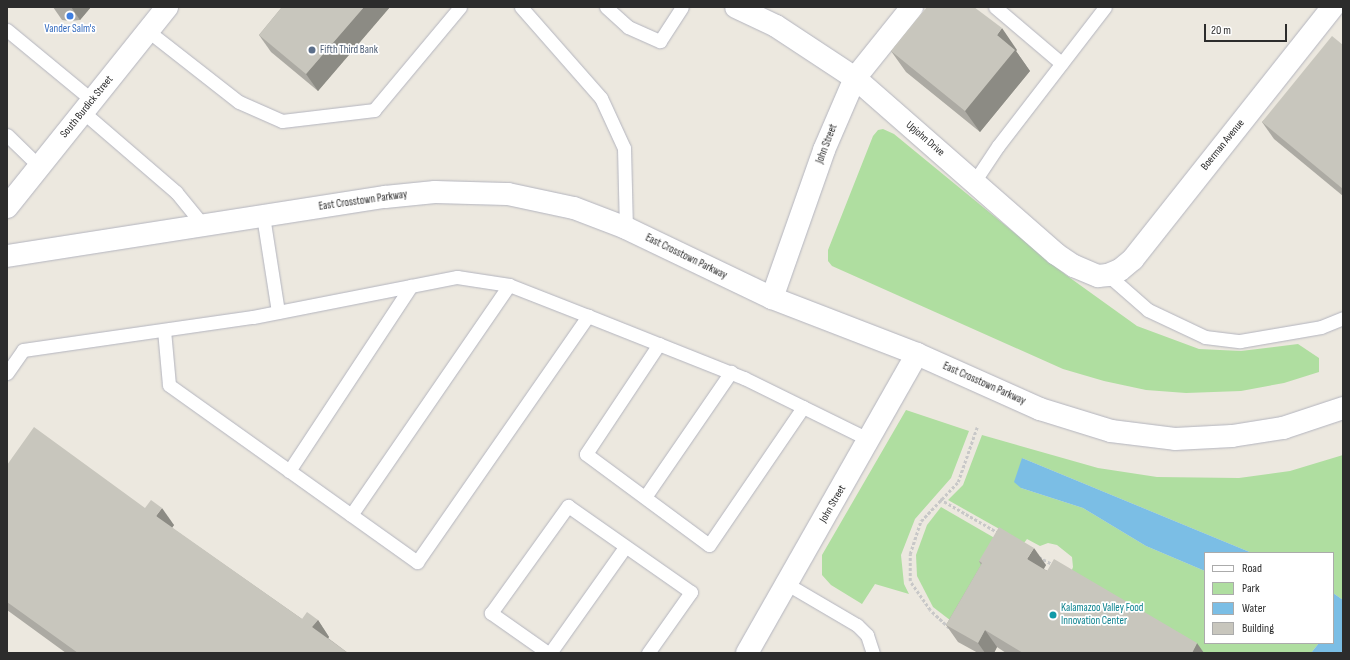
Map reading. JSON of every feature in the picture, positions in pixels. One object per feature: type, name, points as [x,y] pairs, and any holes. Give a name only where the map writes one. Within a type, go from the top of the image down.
[{"type":"street","name":"South Burdick Street","points":[[7,207],[168,7]]},
{"type":"street","name":"Upjohn Drive","points":[[736,7],[776,26],[855,78],[974,182],[1074,266],[1098,276],[1108,276]]},
{"type":"street","name":"John Street","points":[[772,298],[824,150],[855,78],[912,7]]},
{"type":"street","name":"Boerman Avenue","points":[[1108,276],[1120,270],[1133,259],[1333,7]]},
{"type":"street","name":"East Crosstown Parkway","points":[[7,256],[263,216],[435,192],[508,194],[574,208],[626,228],[772,298],[917,354],[1040,409],[1111,431],[1175,439],[1232,436],[1283,428],[1343,408]]},
{"type":"street","name":"John Street","points":[[747,653],[870,440],[917,354]]},
{"type":"lane","points":[[148,31],[239,102],[282,121],[374,110],[460,7]]},
{"type":"lane","points":[[521,7],[601,98],[624,148],[626,228]]},
{"type":"lane","points":[[606,7],[628,28],[660,41],[682,7]]},
{"type":"lane","points":[[995,7],[1062,63]]},
{"type":"lane","points":[[974,182],[1105,7]]},
{"type":"lane","points":[[7,30],[176,192],[203,225]]},
{"type":"lane","points":[[7,135],[40,166]]},
{"type":"lane","points":[[263,216],[278,312]]},
{"type":"lane","points":[[1108,276],[1148,310],[1205,337],[1240,341],[1321,327],[1343,318]]},
{"type":"lane","points":[[7,373],[24,350],[278,312],[457,277],[509,285],[731,372],[870,440]]},
{"type":"lane","points":[[351,515],[509,285]]},
{"type":"lane","points":[[289,470],[411,286]]},
{"type":"lane","points":[[164,330],[169,385],[417,562],[588,316]]},
{"type":"lane","points":[[659,344],[586,454],[709,545],[803,407]]},
{"type":"lane","points":[[645,497],[731,372]]},
{"type":"lane","points":[[625,547],[549,653],[491,613],[568,506],[691,592],[648,653]]},
{"type":"lane","points":[[787,584],[857,625],[867,635],[874,653]]},
{"type":"path","points":[[952,631],[930,610],[910,581],[910,554],[920,521],[958,482],[977,427]]},
{"type":"path","points":[[940,499],[1001,534]]},
{"type":"path","points":[[1035,554],[1055,566]]},
{"type":"green space","points":[[883,129],[894,134],[1066,275],[1137,326],[1199,349],[1241,351],[1298,344],[1319,358],[1319,372],[1284,383],[1241,391],[1186,393],[1146,390],[1104,381],[1063,369],[832,266],[828,261],[828,250],[873,136],[878,130]]},
{"type":"green space","points":[[906,410],[969,431],[951,478],[915,519],[901,555],[904,584],[909,594],[875,584],[862,604],[831,585],[822,575],[822,555]]},
{"type":"green space","points":[[982,435],[1098,468],[1157,477],[1239,478],[1290,471],[1343,455],[1343,600],[1334,594],[1334,552],[1250,552],[1022,458],[1021,488],[1083,508],[1146,546],[1204,571],[1204,644],[1318,644],[1311,653],[1197,653],[1069,578],[1073,567],[1072,557],[1057,545],[1048,543],[1040,546],[1027,539],[1024,543],[948,500],[963,485]]},
{"type":"green space","points":[[941,507],[1005,544],[959,627],[933,607],[917,576],[916,555],[927,525]]},
{"type":"water","points":[[1022,458],[1250,552],[1204,552],[1204,571],[1146,546],[1083,508],[1021,488],[1014,482]]},
{"type":"water","points":[[1334,594],[1343,600],[1343,653],[1311,653],[1318,644],[1334,644]]},
{"type":"building","points":[[282,7],[364,7],[306,74],[259,35]]},
{"type":"building","points":[[927,7],[974,7],[1002,28],[997,35],[1015,50],[965,111],[891,51]]},
{"type":"building","points":[[1332,36],[1343,45],[1343,189],[1262,122]]},
{"type":"building","points":[[34,427],[145,508],[151,500],[162,508],[156,516],[302,619],[307,612],[318,620],[312,627],[348,653],[78,653],[7,602],[7,465]]},
{"type":"building","name":"Kalamazoo Valley Food Innovation Center","points":[[999,527],[1034,548],[1027,559],[1047,571],[1054,559],[1197,643],[1192,653],[1023,653],[985,630],[978,643],[946,625],[982,563],[979,561]]},
{"type":"place","name":"Vander Salm's","points":[[70,16]]},
{"type":"place","name":"Fifth Third Bank","points":[[312,50]]},
{"type":"place","name":"Kalamazoo Valley Food Innovation Center","points":[[1053,615]]}]
